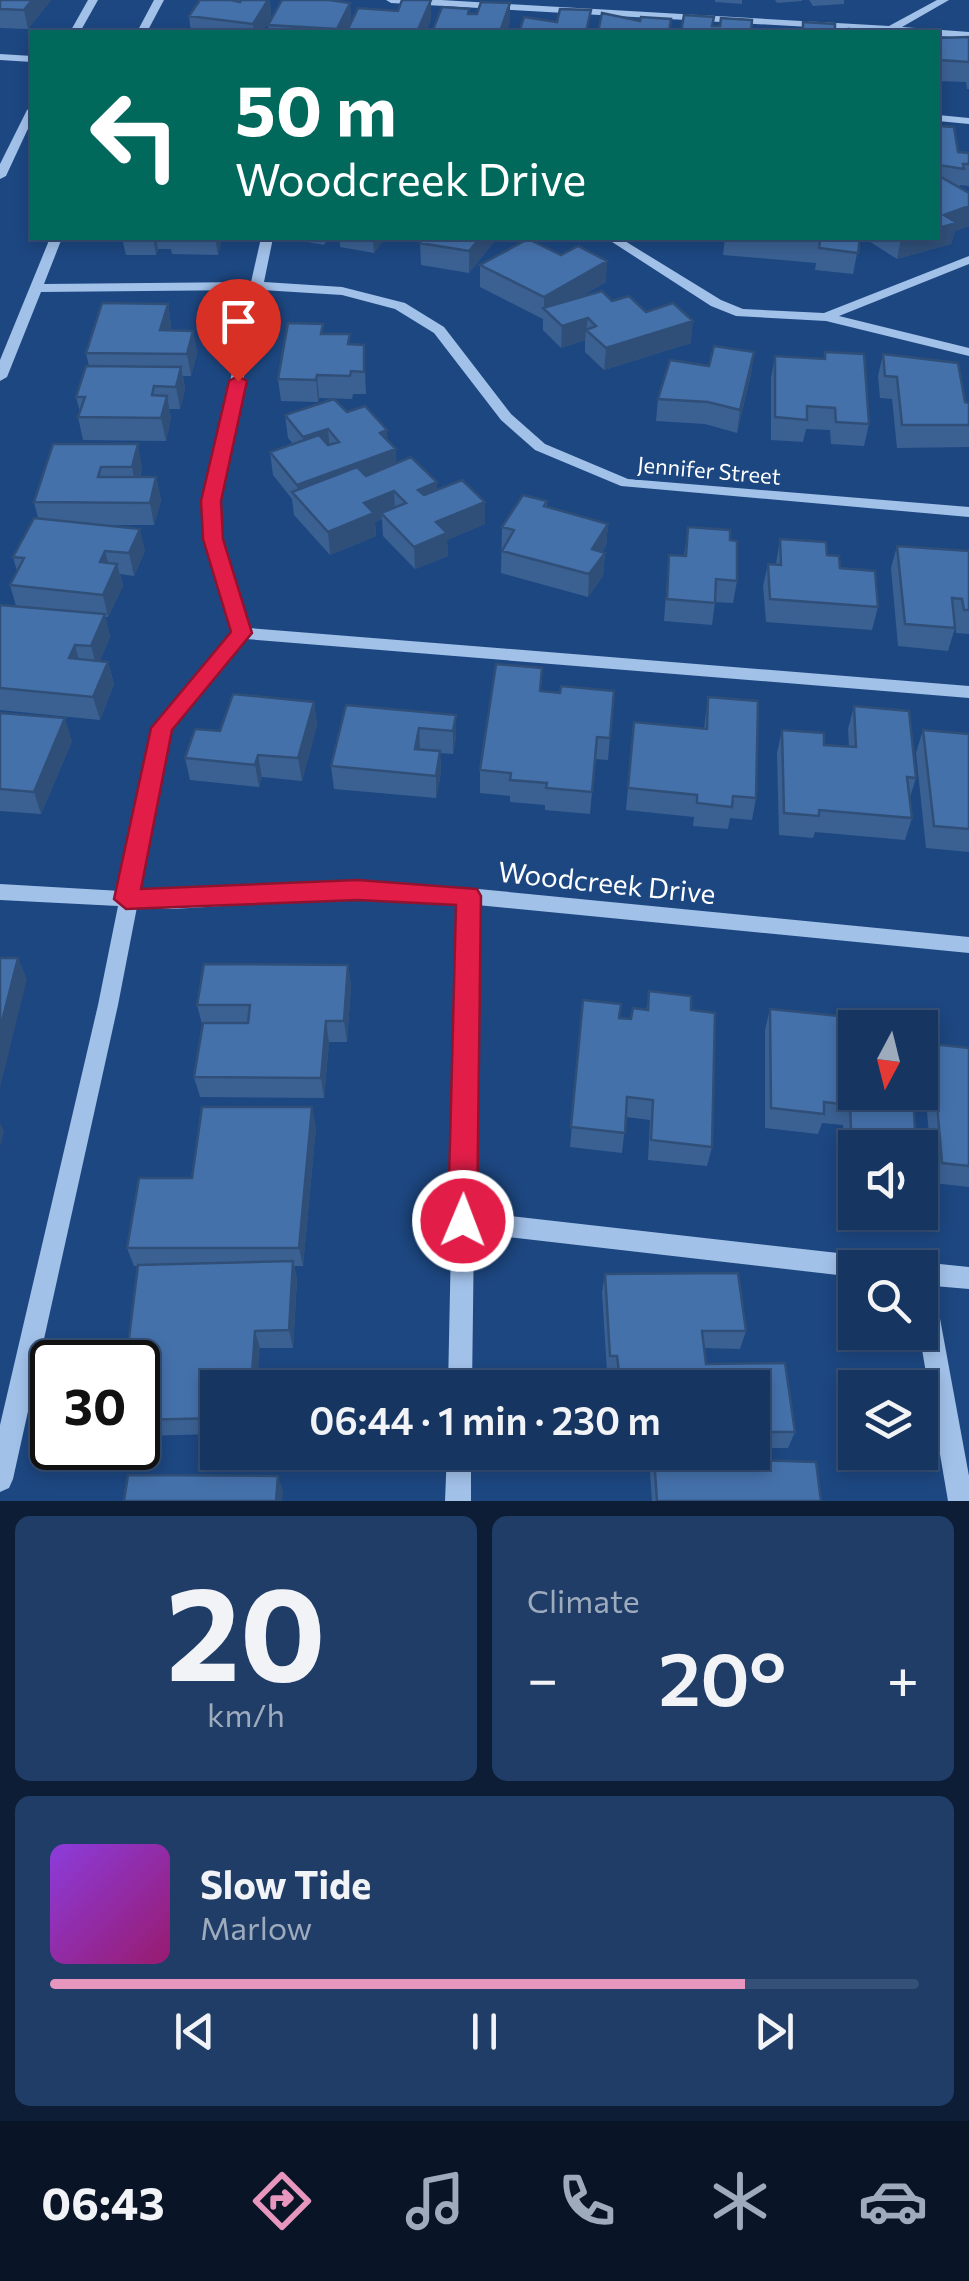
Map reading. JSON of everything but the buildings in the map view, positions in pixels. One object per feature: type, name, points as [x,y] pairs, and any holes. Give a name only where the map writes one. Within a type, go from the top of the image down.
[{"type":"street","points":[[76,30],[94,0]]},
{"type":"street","points":[[143,30],[159,0]]},
{"type":"street","points":[[391,0],[891,30],[944,0]]},
{"type":"street","points":[[940,32],[969,34]]},
{"type":"street","points":[[0,57],[30,59]]},
{"type":"street","points":[[0,176],[30,114]]},
{"type":"street","points":[[940,118],[969,120]]},
{"type":"street","points":[[0,378],[55,240]]},
{"type":"street","points":[[242,633],[213,539],[211,501],[267,240]]},
{"type":"street","points":[[615,240],[741,313],[826,317],[969,352]]},
{"type":"street","points":[[826,317],[969,260]]},
{"type":"street","name":"Jennifer Street","points":[[35,288],[256,286],[342,291],[400,306],[439,330],[506,417],[540,447],[626,483],[969,512]]},
{"type":"street","points":[[242,633],[969,692]]},
{"type":"street","points":[[0,1479],[108,1005],[162,728],[242,633]]},
{"type":"street","name":"Woodcreek Drive","points":[[0,892],[126,899],[358,890],[468,896],[969,945]]},
{"type":"street","points":[[460,1370],[468,896]]},
{"type":"street","points":[[463,1221],[838,1264]]},
{"type":"street","points":[[938,1275],[969,1278]]},
{"type":"street","points":[[934,1350],[961,1501]]},
{"type":"street","points":[[458,1470],[458,1501]]},
{"type":"route","points":[[238,381],[211,501],[213,539],[228,598],[242,633],[162,728],[126,899],[172,901],[358,890],[468,896],[463,1221]]}]
